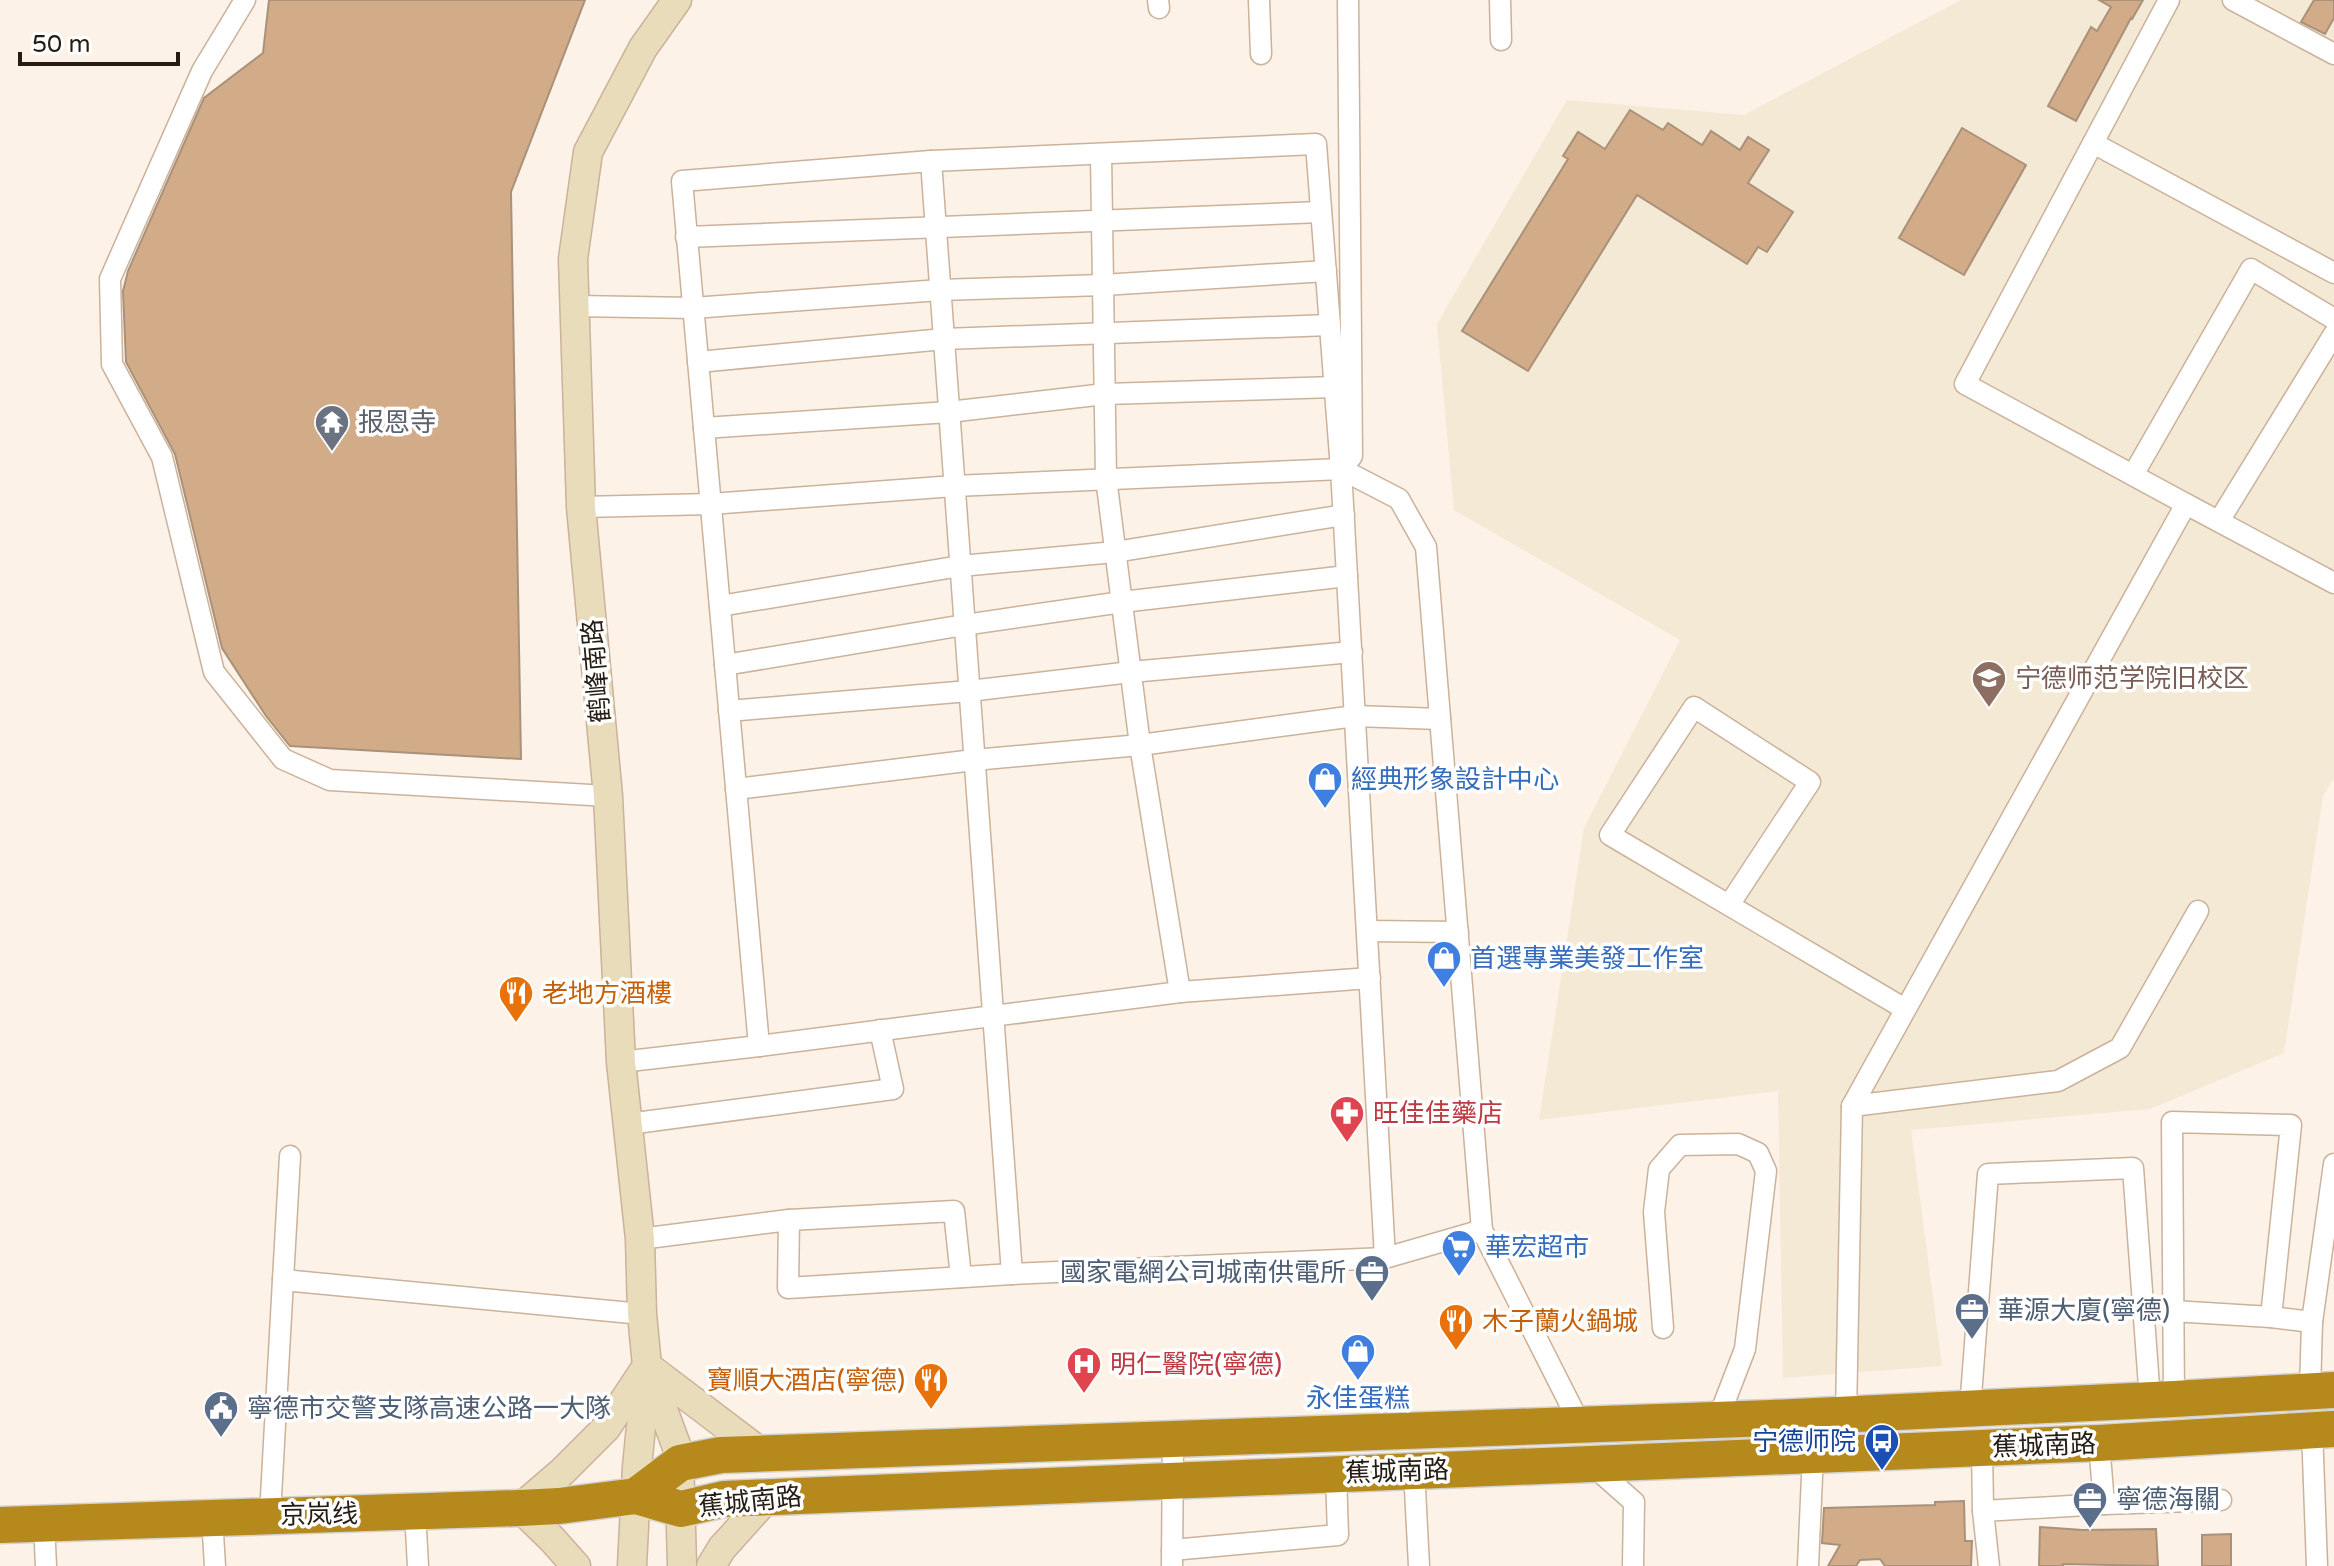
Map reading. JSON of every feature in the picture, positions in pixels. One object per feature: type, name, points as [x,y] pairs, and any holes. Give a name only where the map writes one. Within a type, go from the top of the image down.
[{"type":"highway","name":"蕉城南路","points":[[636,1496],[680,1463],[721,1455],[1846,1415],[2322,1390]]},
{"type":"highway","name":"蕉城南路","points":[[636,1496],[681,1509],[724,1499],[2099,1443],[2323,1429]]},
{"type":"highway","name":"京岚线","points":[[0,1525],[520,1508],[636,1496]]},
{"type":"street","points":[[245,0],[202,71],[110,279],[112,364],[162,457],[214,672],[283,759],[330,780],[608,796]]},
{"type":"street","name":"鹤峰南路","points":[[647,1366],[640,1239],[621,1062],[608,796],[581,507],[573,259],[588,152],[643,48],[677,0]]},
{"type":"street","points":[[1259,0],[1261,54]]},
{"type":"street","points":[[1341,469],[1352,456],[1348,0]]},
{"type":"street","points":[[1500,0],[1501,40]]},
{"type":"street","points":[[2169,0],[1965,384],[2334,583]]},
{"type":"street","points":[[2233,0],[2334,54]]},
{"type":"street","points":[[2093,143],[2334,273]]},
{"type":"street","points":[[759,1046],[682,181],[931,161],[1316,144],[1344,515],[1385,1258]]},
{"type":"street","points":[[1101,155],[1106,478],[1140,745],[1180,992]]},
{"type":"street","points":[[931,161],[1012,1274]]},
{"type":"street","points":[[686,237],[1321,212]]},
{"type":"street","points":[[2133,475],[2251,269],[2334,319]]},
{"type":"street","points":[[575,306],[693,308],[940,290],[1103,285],[1326,271]]},
{"type":"street","points":[[698,362],[944,339],[1330,325]]},
{"type":"street","points":[[2219,521],[2334,334]]},
{"type":"street","points":[[704,428],[949,412],[1105,394],[1335,387]]},
{"type":"street","points":[[581,507],[711,504],[954,486],[1341,469],[1399,499],[1426,547],[1482,1230],[1580,1424]]},
{"type":"street","points":[[1846,1415],[1852,1106],[2186,504]]},
{"type":"street","points":[[720,606],[960,566],[1115,552],[1344,515]]},
{"type":"street","points":[[725,665],[1122,602],[1347,576]]},
{"type":"street","points":[[729,711],[969,691],[1131,672],[1352,652]]},
{"type":"street","points":[[1729,905],[1810,782],[1694,707],[1610,835],[1905,1009]]},
{"type":"street","points":[[736,789],[974,760],[1140,745],[1355,716],[1440,719]]},
{"type":"street","points":[[1852,1106],[2058,1081],[2120,1048],[2198,911]]},
{"type":"street","points":[[1367,931],[1458,932]]},
{"type":"street","points":[[621,1062],[1180,992],[1370,978]]},
{"type":"street","points":[[628,1124],[893,1089],[880,1030]]},
{"type":"street","points":[[2162,1400],[2173,1311],[2172,1122],[2291,1125],[2271,1317]]},
{"type":"street","points":[[1663,1328],[1654,1212],[1659,1169],[1680,1145],[1738,1144],[1758,1153],[1766,1171],[1745,1349],[1718,1419]]},
{"type":"street","points":[[270,1515],[290,1156]]},
{"type":"street","points":[[2322,1390],[2312,1322],[2334,1164]]},
{"type":"street","points":[[1970,1409],[1988,1174],[2133,1168],[2162,1400]]},
{"type":"street","points":[[640,1239],[789,1220],[954,1211],[961,1277]]},
{"type":"street","points":[[789,1220],[788,1288],[1012,1274],[1385,1258],[1482,1230]]},
{"type":"street","points":[[283,1280],[642,1314]]},
{"type":"street","points":[[2173,1311],[2312,1322]]},
{"type":"street","points":[[647,1366],[763,1454]]},
{"type":"street","points":[[647,1366],[679,1453],[682,1566]]},
{"type":"street","points":[[632,1566],[637,1467],[647,1366]]},
{"type":"street","points":[[576,1566],[520,1508],[606,1428],[647,1366]]},
{"type":"street","points":[[2317,1566],[2323,1429]]},
{"type":"street","points":[[1173,1438],[1172,1558],[1338,1535],[1336,1474]]},
{"type":"street","points":[[2099,1443],[2104,1504]]},
{"type":"street","points":[[1982,1447],[1983,1511],[1989,1566]]},
{"type":"street","points":[[1808,1566],[1813,1454]]},
{"type":"street","points":[[1590,1463],[1634,1502],[1633,1566]]},
{"type":"street","points":[[1414,1470],[1419,1566]]},
{"type":"street","points":[[711,1566],[722,1548],[768,1497]]},
{"type":"street","points":[[1983,1511],[2221,1500]]},
{"type":"street","points":[[415,1512],[418,1566]]},
{"type":"street","points":[[212,1517],[215,1566]]},
{"type":"street","points":[[44,1523],[46,1566]]},
{"type":"shaded area","name":"宁德师范学院旧校区","points":[[1961,0],[2334,0],[2334,778],[2323,796],[2284,1053],[2150,1109],[1911,1130],[1942,1366],[1783,1378],[1778,1091],[1539,1120],[1584,828],[1680,640],[1454,510],[1437,324],[1567,100],[1744,115]]},
{"type":"building","name":"报恩寺","points":[[269,0],[585,0],[511,192],[521,759],[290,746],[266,716],[222,648],[175,454],[126,362],[123,291],[128,271],[204,98],[263,53]]},
{"type":"building","points":[[2099,0],[2143,0],[2076,121],[2048,106],[2091,27],[2097,31],[2111,7]]},
{"type":"building","points":[[2314,0],[2334,0],[2334,18],[2325,34],[2301,22]]},
{"type":"building","points":[[1630,110],[1663,130],[1668,123],[1702,145],[1711,131],[1740,150],[1748,137],[1769,150],[1748,183],[1793,212],[1767,252],[1758,247],[1747,264],[1637,195],[1528,371],[1462,331],[1568,159],[1563,156],[1578,132],[1605,149]]},
{"type":"building","points":[[1962,128],[2026,165],[1964,275],[1899,238]]},
{"type":"building","points":[[1964,1501],[1965,1541],[1972,1541],[1971,1566],[1885,1566],[1880,1559],[1860,1560],[1856,1566],[1828,1566],[1840,1545],[1822,1543],[1824,1508],[1935,1505],[1935,1502]]},
{"type":"building","points":[[2040,1527],[2156,1529],[2158,1566],[2039,1566]]},
{"type":"building","points":[[2231,1534],[2231,1566],[2202,1566],[2202,1535]]},
{"type":"place","name":"报恩寺","points":[[332,453]]},
{"type":"place","name":"宁德师范学院旧校区","points":[[1989,709]]},
{"type":"place","name":"經典形象設計中心","points":[[1325,810]]},
{"type":"place","name":"首選專業美發工作室","points":[[1444,989]]},
{"type":"place","name":"老地方酒樓","points":[[516,1024]]},
{"type":"place","name":"旺佳佳藥店","points":[[1347,1144]]},
{"type":"place","name":"華宏超市","points":[[1459,1278]]},
{"type":"place","name":"國家電網公司城南供電所","points":[[1372,1303]]},
{"type":"place","name":"華源大廈(寧德)","points":[[1972,1341]]},
{"type":"place","name":"木子蘭火鍋城","points":[[1456,1352]]},
{"type":"place","name":"永佳蛋糕","points":[[1358,1382]]},
{"type":"place","name":"明仁醫院(寧德)","points":[[1084,1395]]},
{"type":"place","name":"寶順大酒店(寧德)","points":[[931,1411]]},
{"type":"place","name":"寧德市交警支隊高速公路一大隊","points":[[221,1439]]},
{"type":"place","name":"宁德师院","points":[[1882,1472]]},
{"type":"place","name":"寧德海關","points":[[2090,1530]]}]
